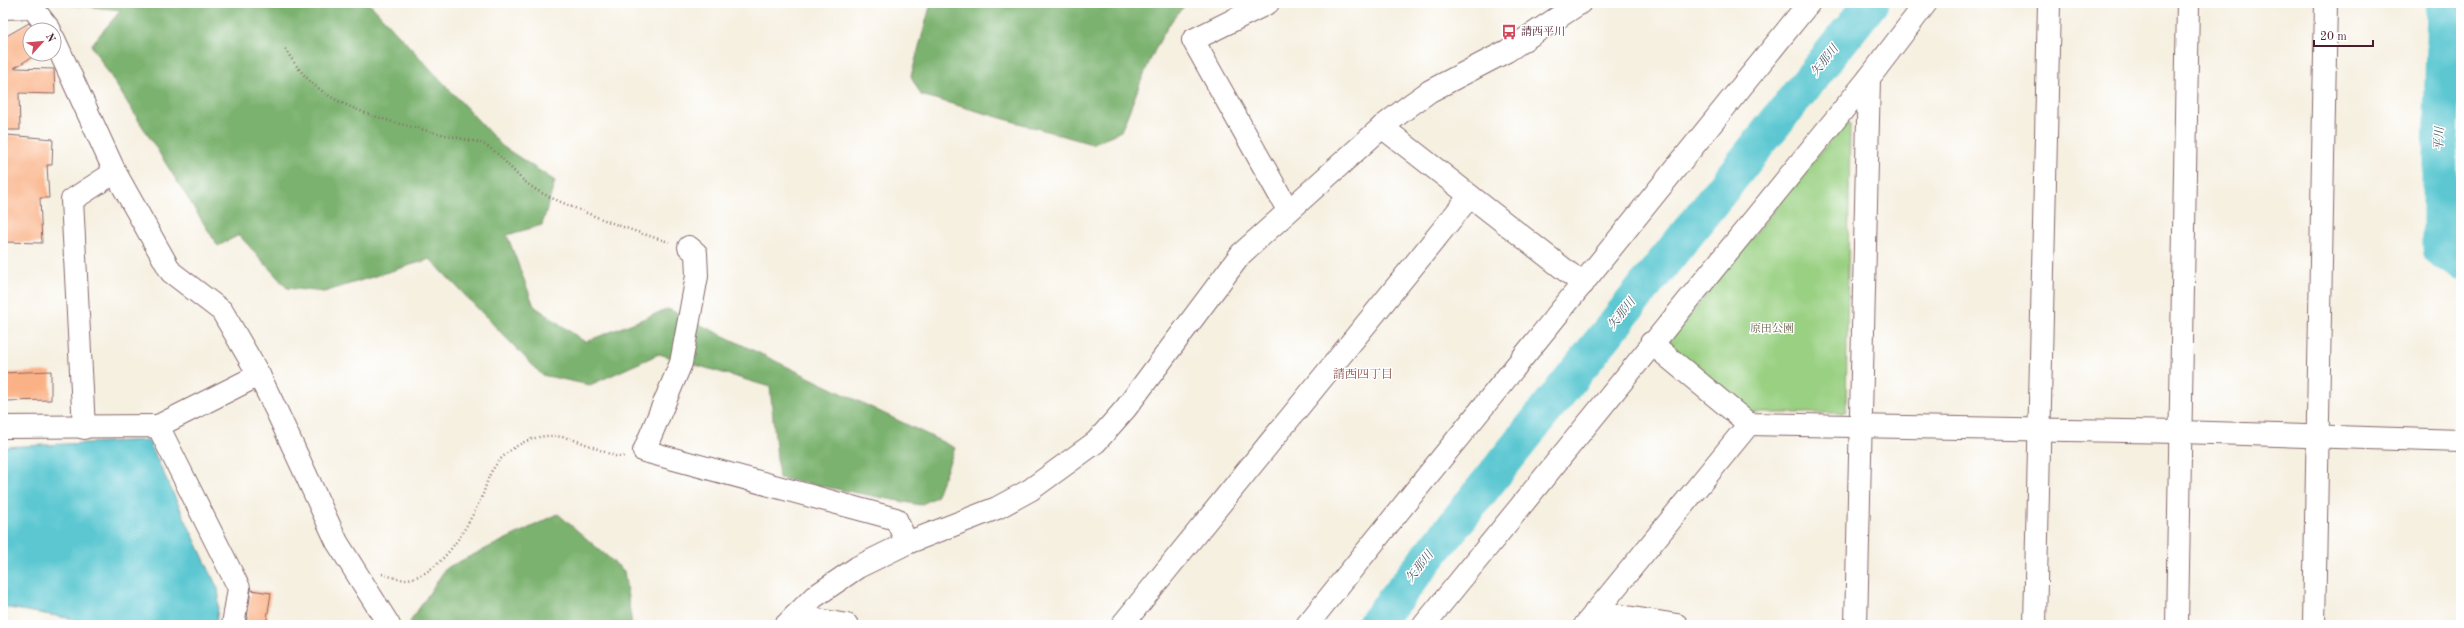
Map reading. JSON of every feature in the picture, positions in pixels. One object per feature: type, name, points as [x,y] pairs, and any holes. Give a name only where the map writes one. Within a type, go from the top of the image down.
[{"type":"street","points":[[1268,3],[1193,40],[1288,210]]},
{"type":"street","points":[[790,620],[814,596],[840,577],[907,543],[997,508],[1030,490],[1096,442],[1122,412],[1237,260],[1288,210],[1382,127],[1430,91],[1507,51],[1580,3]]},
{"type":"street","points":[[1307,625],[1809,3]]},
{"type":"street","points":[[1424,625],[1651,343],[1868,78],[1926,3]]},
{"type":"street","points":[[2035,625],[2049,3]]},
{"type":"street","points":[[2177,625],[2188,3]]},
{"type":"street","points":[[2314,625],[2326,3]]},
{"type":"street","points":[[3,8],[32,7],[44,22]]},
{"type":"street","points":[[62,56],[115,172],[171,272],[222,312],[259,375],[323,514],[351,565],[389,625]]},
{"type":"street","points":[[1856,625],[1868,78]]},
{"type":"street","points":[[1382,127],[1583,284]]},
{"type":"street","points":[[84,428],[72,200],[115,172]]},
{"type":"street","points":[[1122,625],[1470,196]]},
{"type":"street","points":[[689,247],[696,253],[697,276],[681,363],[644,451],[896,519],[907,543]]},
{"type":"street","points":[[1651,343],[1749,424],[2180,432],[2461,441]]},
{"type":"street","points":[[3,428],[158,426],[259,375]]},
{"type":"street","points":[[1590,619],[1749,424]]},
{"type":"street","points":[[158,426],[239,588],[233,625]]},
{"type":"street","points":[[1590,619],[1677,625]]},
{"type":"street","points":[[790,620],[848,625]]},
{"type":"path","points":[[285,49],[295,65],[313,83],[332,97],[404,125],[481,143],[498,152],[531,187],[550,197],[611,223],[689,247]]},
{"type":"path","points":[[351,565],[400,579],[415,577],[435,566],[449,553],[472,515],[493,469],[505,455],[521,443],[534,438],[548,436],[564,438],[618,458],[644,451]]},
{"type":"green space","points":[[55,3],[369,3],[502,146],[555,181],[542,225],[507,235],[534,306],[585,342],[668,309],[955,448],[936,497],[920,505],[779,478],[770,387],[659,354],[590,385],[542,375],[430,259],[324,292],[287,288],[239,235],[218,246],[91,45],[121,10]]},
{"type":"green space","points":[[931,3],[1188,3],[1177,14],[1158,44],[1149,62],[1121,131],[1092,144],[921,95],[911,76]]},
{"type":"green space","name":"原田公園","points":[[1845,122],[1850,125],[1846,411],[1842,413],[1753,413],[1665,346]]},
{"type":"green space","points":[[558,514],[624,571],[632,625],[410,625],[410,622],[446,568]]},
{"type":"water","points":[[148,440],[218,589],[219,597],[216,625],[110,625],[3,607],[3,447]]},
{"type":"building","points":[[22,27],[22,62],[24,62],[14,68],[54,69],[55,94],[19,93],[20,130],[3,130],[3,38]]},
{"type":"building","points":[[7,135],[53,139],[52,165],[47,165],[49,198],[40,198],[42,243],[3,242],[3,179],[5,180]]},
{"type":"building","points":[[51,371],[51,400],[3,401],[3,373]]},
{"type":"building","points":[[251,590],[271,593],[266,625],[246,625]]},
{"type":"waterway","name":"矢那川","points":[[1374,625],[1871,3]]},
{"type":"waterway","name":"平川","points":[[2444,3],[2440,155],[2440,249],[2461,263]]},
{"type":"place","name":"請西平川","points":[[1509,32]]},
{"type":"district","name":"請西四丁目","points":[[1363,375]]}]
